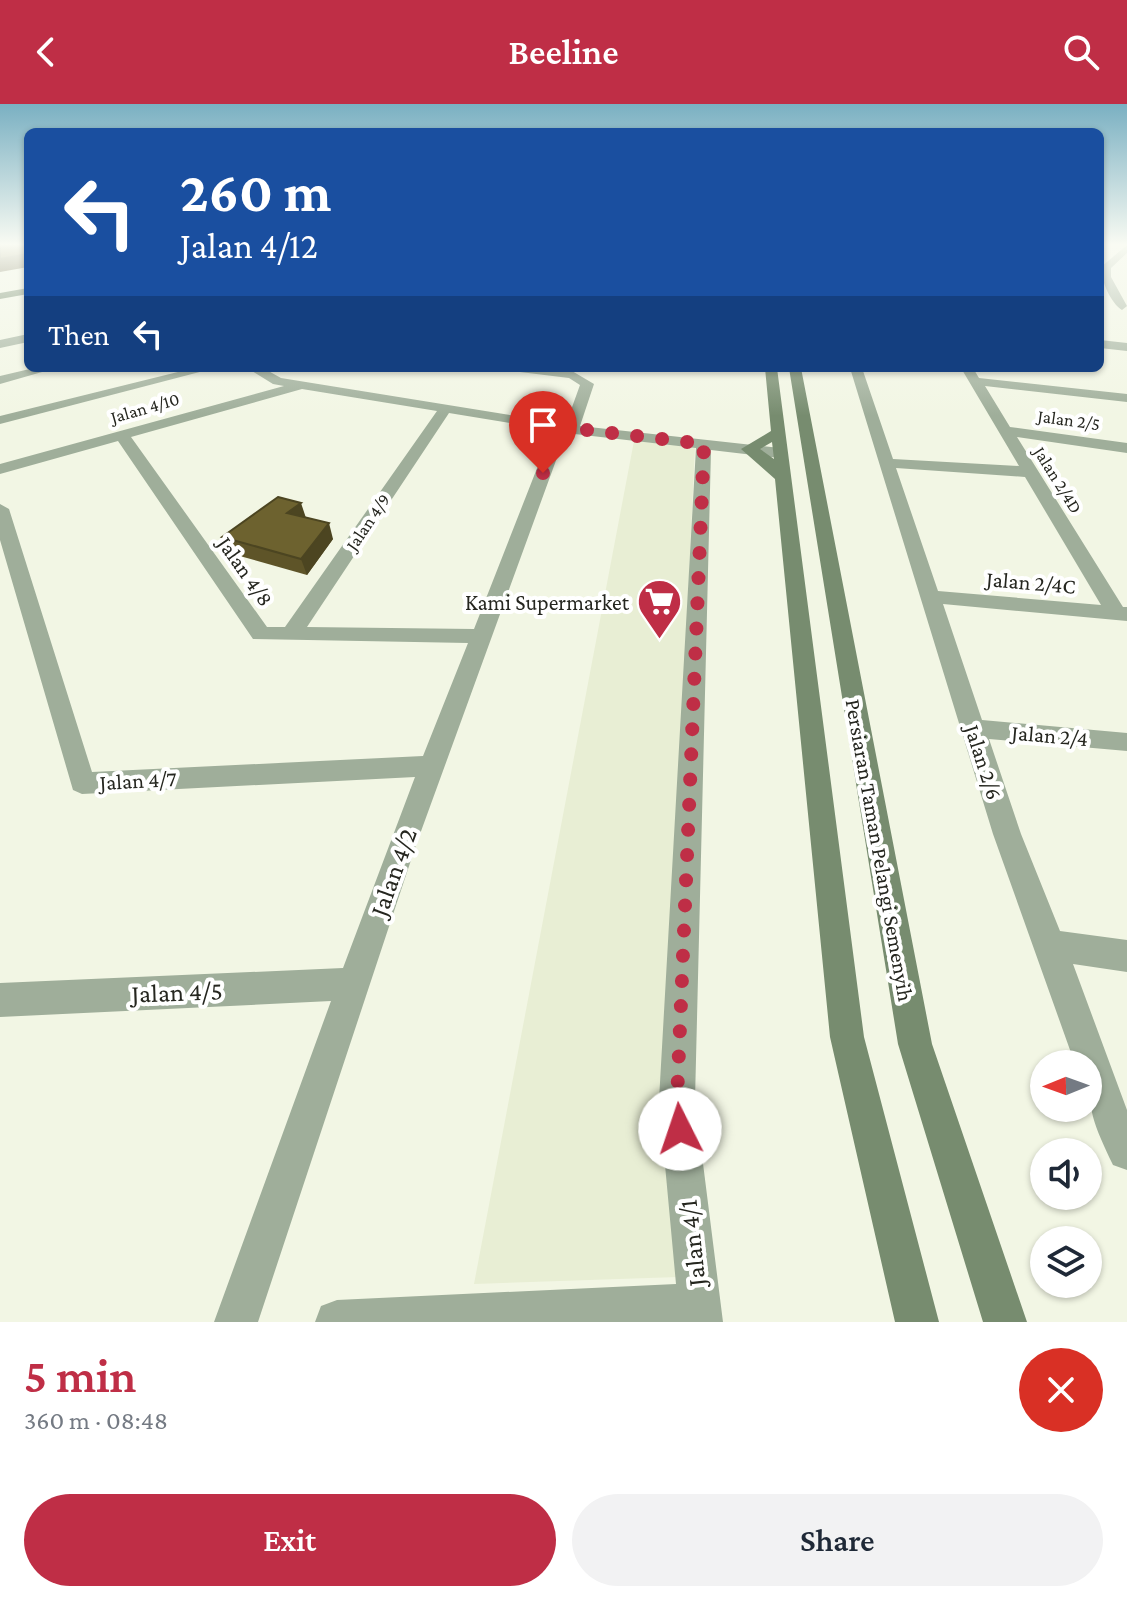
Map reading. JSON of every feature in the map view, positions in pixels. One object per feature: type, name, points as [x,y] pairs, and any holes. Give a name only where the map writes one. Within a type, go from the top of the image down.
[{"type":"street","points":[[1104,306],[1124,308]]},
{"type":"street","points":[[0,344],[24,339]]},
{"type":"street","points":[[1104,344],[1127,347]]},
{"type":"street","points":[[1104,355],[1127,358]]},
{"type":"street","points":[[0,380],[33,372]]},
{"type":"street","points":[[0,420],[193,372]]},
{"type":"street","points":[[261,372],[278,381],[566,428],[781,455],[796,460],[814,477]]},
{"type":"street","name":"Jalan 4/2","points":[[236,1322],[353,984],[480,636],[587,384],[572,375],[550,372]]},
{"type":"street","name":"Persiaran Taman Pelangi Semenyih","points":[[771,372],[847,1037],[917,1322]]},
{"type":"street","name":"Persiaran Taman Pelangi Semenyih","points":[[796,372],[915,1044],[1005,1322]]},
{"type":"street","name":"Jalan 2/6","points":[[857,372],[1007,834],[1051,945],[1113,1124],[1127,1151]]},
{"type":"street","points":[[970,374],[1127,398]]},
{"type":"street","name":"Jalan 2/4D","points":[[970,374],[1122,614]]},
{"type":"street","name":"Jalan 4/10","points":[[0,469],[301,385]]},
{"type":"street","name":"Jalan 4/9","points":[[291,635],[446,408]]},
{"type":"street","name":"Jalan 2/5","points":[[1004,431],[1127,448]]},
{"type":"street","name":"Jalan 4/8","points":[[122,435],[261,634],[480,636]]},
{"type":"street","points":[[749,449],[773,466],[781,455],[807,438]]},
{"type":"street","name":"Jalan 4/1","points":[[700,1314],[677,1100],[704,444]]},
{"type":"street","points":[[888,463],[1030,472]]},
{"type":"street","name":"Jalan 4/7","points":[[0,509],[82,783],[432,766]]},
{"type":"street","name":"Jalan 2/4C","points":[[932,597],[1122,614]]},
{"type":"street","name":"Jalan 2/4","points":[[973,728],[1127,742]]},
{"type":"street","points":[[1051,945],[1127,956]]},
{"type":"street","name":"Jalan 4/5","points":[[0,1000],[353,984]]},
{"type":"street","points":[[337,1322],[700,1314]]},
{"type":"shaded area","points":[[634,441],[695,447],[664,1111],[678,1277],[474,1284]]},
{"type":"building","points":[[278,497],[301,503],[287,513],[329,523],[301,559],[222,537]]},
{"type":"place","name":"Kami Supermarket","points":[[660,641]]},
{"type":"route","points":[[543,473],[561,427],[704,444],[677,1100],[680,1129]]}]
